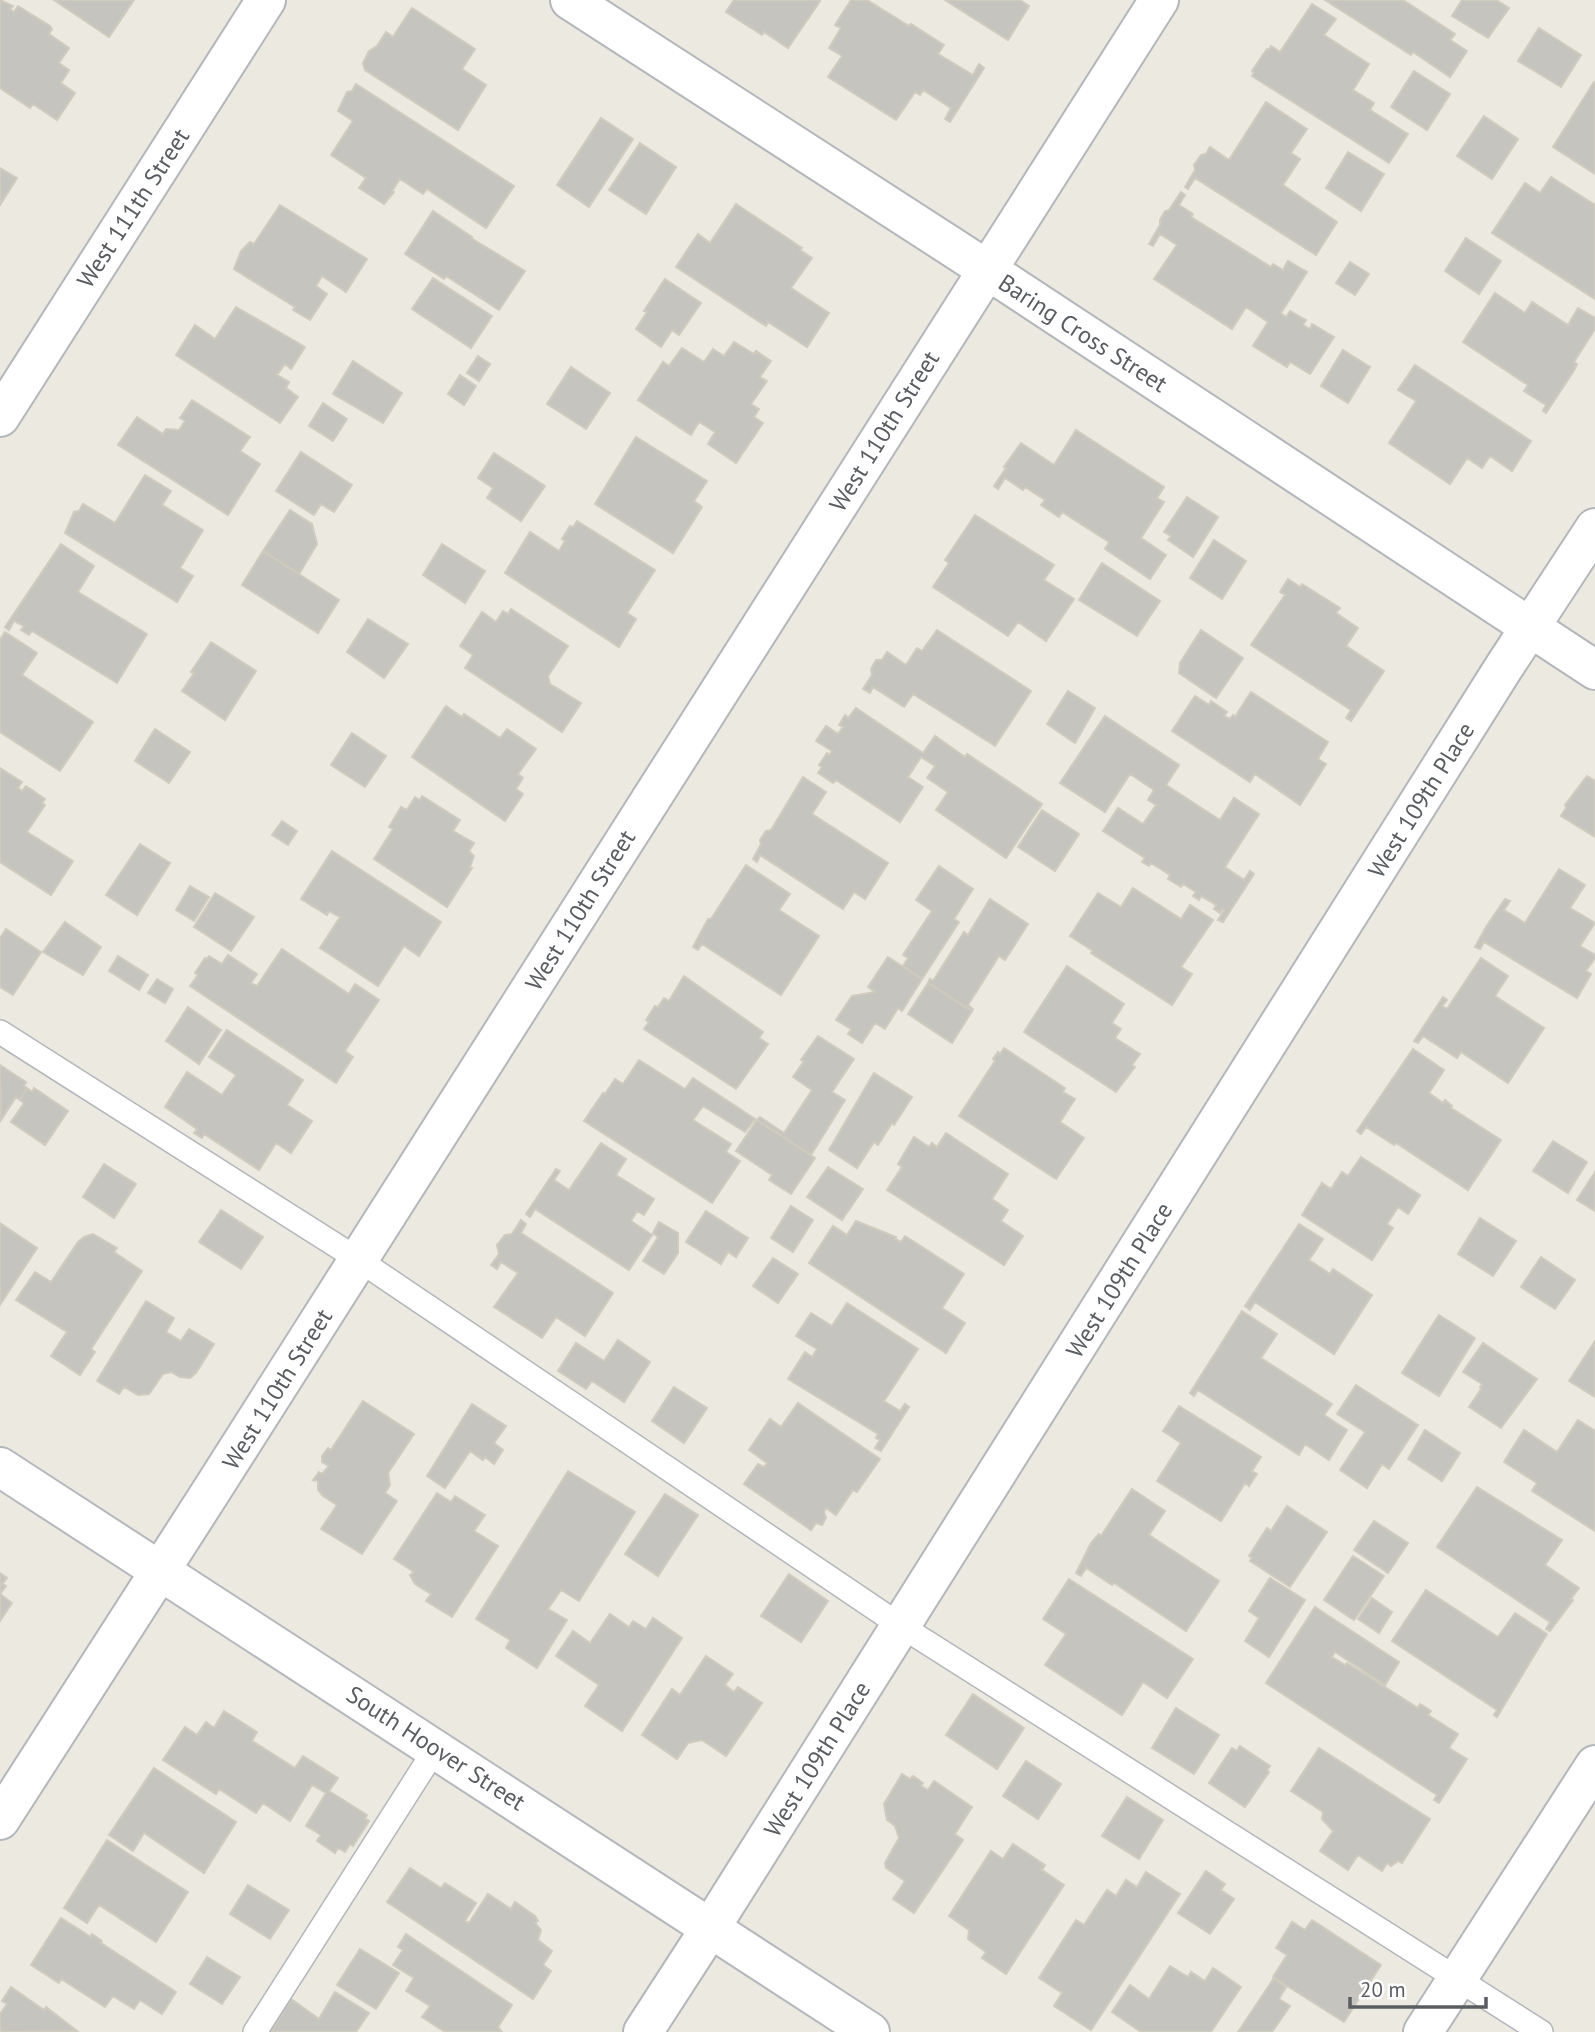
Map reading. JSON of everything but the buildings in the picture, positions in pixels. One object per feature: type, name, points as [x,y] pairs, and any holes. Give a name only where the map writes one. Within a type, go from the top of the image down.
[{"type":"street","name":"West 111th Street","points":[[0,417],[266,0]]},
{"type":"street","name":"Baring Cross Street","points":[[570,0],[986,269],[1595,670]]},
{"type":"street","name":"West 110th Street","points":[[0,1820],[1159,0]]},
{"type":"street","name":"West 109th Place","points":[[643,2032],[1595,527]]},
{"type":"street","name":"South Hoover Street","points":[[0,1467],[870,2032]]},
{"type":"street","points":[[1423,2032],[1595,1765]]},
{"type":"lane","points":[[0,1032],[359,1260],[901,1626],[1541,2032]]},
{"type":"lane","points":[[255,2032],[436,1748]]}]
